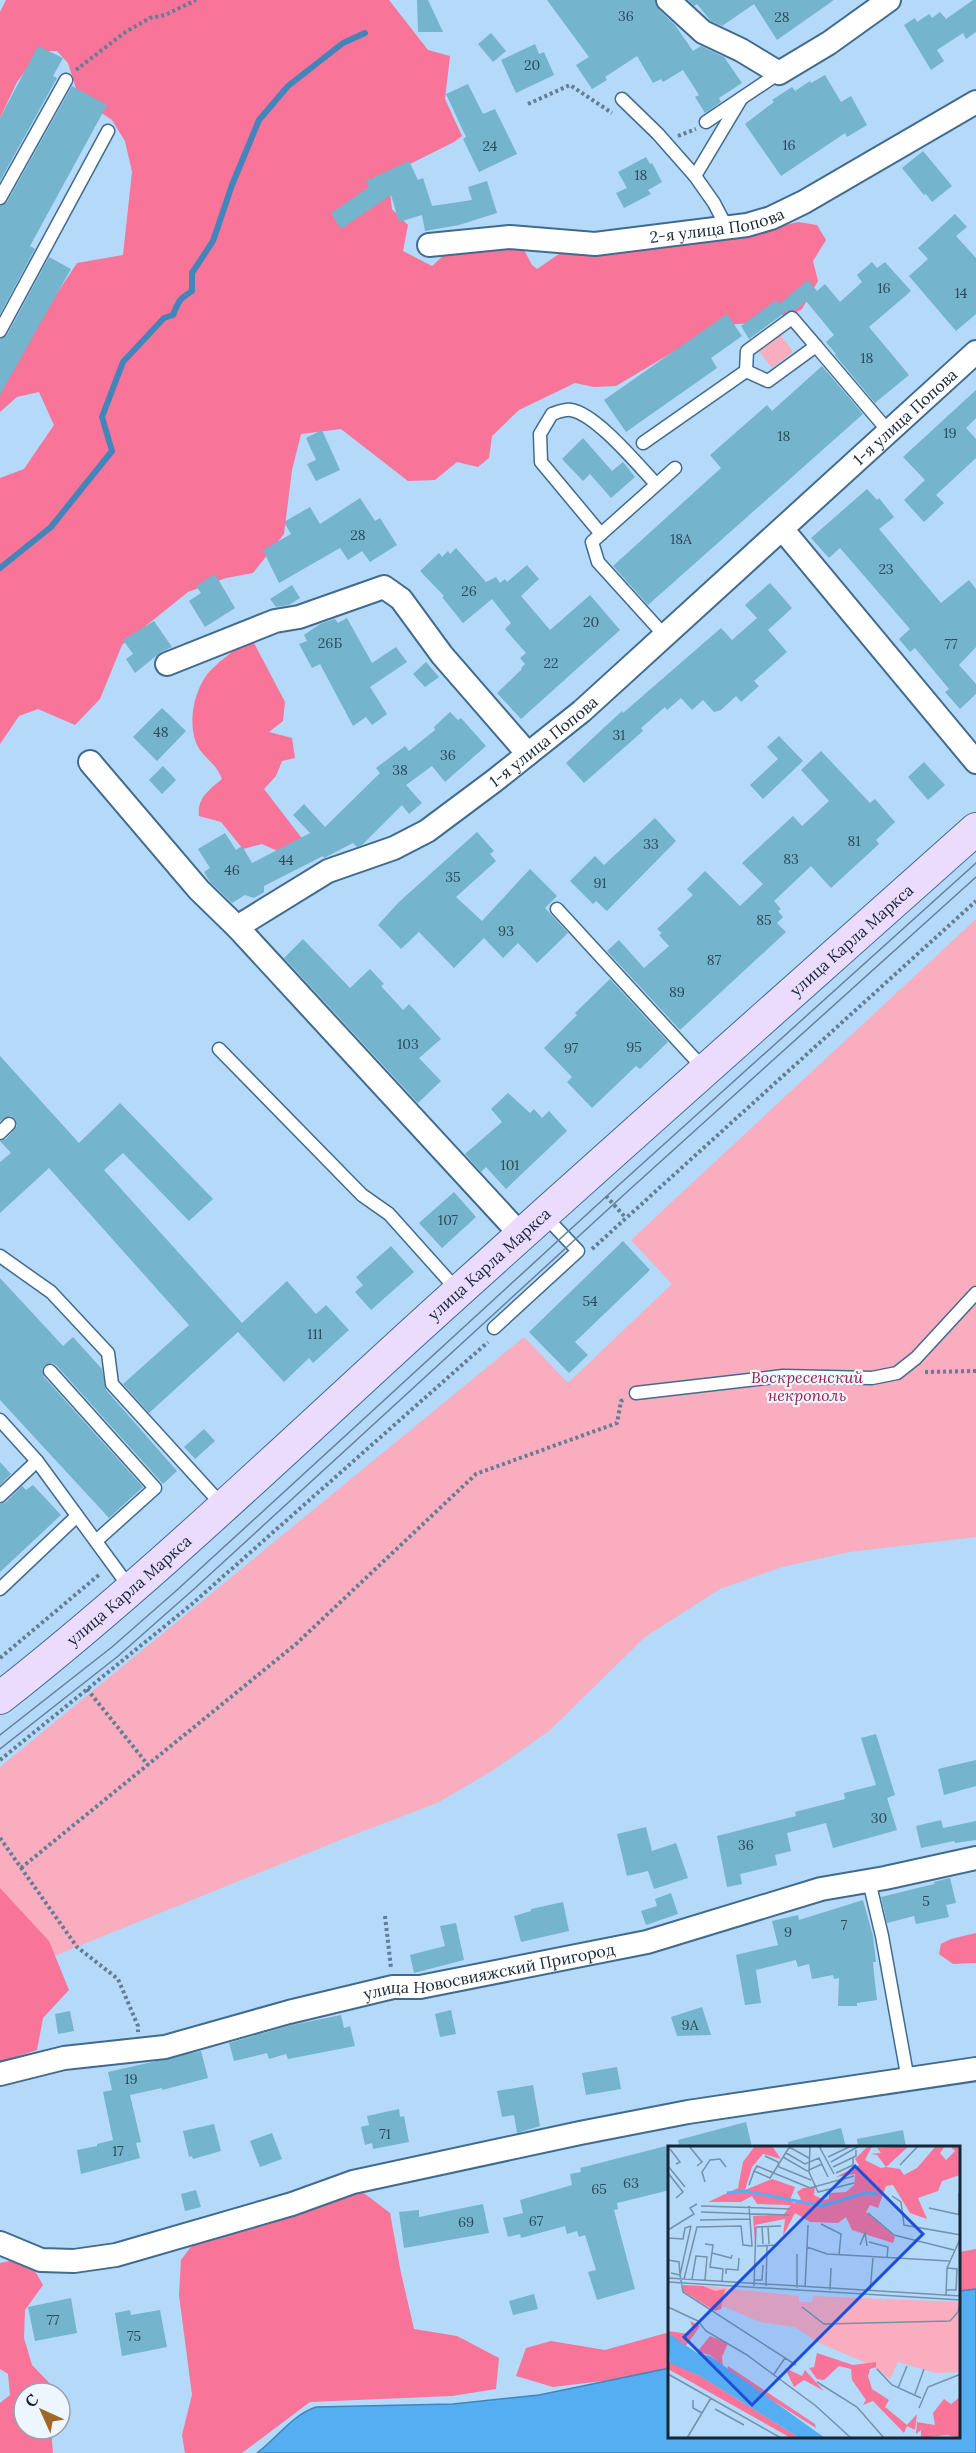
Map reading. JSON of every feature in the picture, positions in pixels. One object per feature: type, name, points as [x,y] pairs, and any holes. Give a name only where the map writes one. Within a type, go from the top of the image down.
[{"type":"main road","name":"улица Карла Маркса","points":[[0,1698],[131,1589],[543,1214],[976,829]]},
{"type":"street","points":[[668,0],[703,32],[741,50],[779,73],[829,43],[889,0]]},
{"type":"street","name":"2-я улица Попова","points":[[429,245],[510,237],[595,244],[727,228],[771,218],[976,102]]},
{"type":"street","name":"1-я улица Попова","points":[[237,927],[328,871],[393,848],[427,831],[528,754],[582,711],[976,352]]},
{"type":"street","points":[[783,530],[976,762]]},
{"type":"street","points":[[167,664],[275,621],[299,617],[384,586],[401,599],[442,655],[528,754]]},
{"type":"street","points":[[90,762],[199,890],[237,927],[521,1235]]},
{"type":"street","name":"улица Новосвияжский Пригород","points":[[0,2074],[64,2058],[165,2047],[289,2012],[393,1987],[420,1987],[647,1942],[821,1889],[976,1858]]},
{"type":"street","points":[[0,2243],[41,2260],[74,2261],[116,2254],[292,2204],[353,2182],[580,2133],[678,2114],[976,2069]]},
{"type":"lane","points":[[706,122],[779,73]]},
{"type":"lane","points":[[0,198],[66,80]]},
{"type":"lane","points":[[622,99],[658,134],[695,177],[714,203],[727,228]]},
{"type":"lane","points":[[695,177],[741,99]]},
{"type":"lane","points":[[0,331],[108,131]]},
{"type":"lane","points":[[746,371],[747,351],[792,318],[889,432]]},
{"type":"lane","points":[[746,371],[768,381],[816,346]]},
{"type":"lane","points":[[643,443],[746,371]]},
{"type":"lane","points":[[600,534],[541,462],[540,434],[552,414],[568,409],[585,415],[616,442],[656,484]]},
{"type":"lane","points":[[665,636],[598,562],[592,542],[675,468]]},
{"type":"lane","points":[[557,909],[705,1070]]},
{"type":"lane","points":[[219,1048],[362,1195],[389,1214],[459,1291]]},
{"type":"lane","points":[[494,1328],[578,1251],[543,1214]]},
{"type":"lane","points":[[0,1256],[51,1292],[108,1353],[112,1384],[223,1506]]},
{"type":"lane","points":[[636,1393],[783,1376],[872,1378],[897,1373],[916,1358],[976,1293]]},
{"type":"lane","points":[[50,1371],[155,1488],[96,1541]]},
{"type":"lane","points":[[0,1420],[37,1461],[131,1589]]},
{"type":"lane","points":[[0,1496],[37,1461]]},
{"type":"lane","points":[[0,1589],[77,1516]]},
{"type":"lane","points":[[869,1881],[882,1936],[908,2080]]},
{"type":"path","points":[[66,80],[83,63],[124,33],[150,18],[165,15],[196,0]]},
{"type":"path","points":[[606,1196],[626,1218]]},
{"type":"path","points":[[897,1373],[976,1371]]},
{"type":"path","points":[[21,1868],[296,1644],[476,1474],[617,1424],[621,1401],[636,1393]]},
{"type":"path","points":[[0,1659],[112,1564]]},
{"type":"path","points":[[87,1689],[148,1765]]},
{"type":"path","points":[[0,1838],[77,1947],[118,1979],[138,2026],[138,2049]]},
{"type":"path","points":[[385,1916],[393,1987]]},
{"type":"green space","points":[[781,335],[793,352],[772,368],[759,351]]},
{"type":"green space","name":"Воскресенский некрополь","points":[[976,919],[976,1537],[849,1552],[782,1567],[720,1589],[645,1637],[549,1731],[492,1771],[437,1803],[0,1978],[0,1767],[524,1337],[568,1383],[672,1284],[631,1240]]},
{"type":"shaded area","points":[[6,0],[389,0],[428,50],[450,56],[445,99],[462,136],[388,175],[392,209],[408,225],[403,251],[432,266],[456,244],[522,246],[532,265],[537,269],[559,254],[593,248],[729,238],[798,222],[817,225],[826,240],[813,261],[818,281],[802,309],[791,315],[777,315],[764,322],[726,325],[710,330],[616,386],[594,387],[575,383],[519,410],[492,436],[489,458],[478,467],[457,462],[435,480],[408,481],[341,429],[301,434],[292,470],[284,534],[253,573],[226,578],[188,592],[122,645],[100,699],[75,725],[38,709],[19,716],[0,744],[0,478],[24,469],[54,425],[39,392],[17,397],[0,412],[0,380],[77,263],[123,255],[132,172],[125,141],[112,120],[79,98],[68,63],[57,51],[40,51],[17,82],[0,118],[0,12]]},
{"type":"shaded area","points":[[244,642],[254,643],[285,702],[283,721],[269,732],[292,738],[295,758],[282,761],[276,776],[264,789],[304,841],[284,854],[262,844],[243,849],[221,822],[199,816],[202,799],[222,779],[195,741],[192,719],[196,696],[212,669]]},
{"type":"shaded area","points":[[0,1888],[49,1941],[69,1990],[43,2018],[37,2050],[0,2062]]},
{"type":"shaded area","points":[[976,1933],[976,1963],[953,1964],[939,1954],[941,1944]]},
{"type":"shaded area","points":[[356,2187],[390,2213],[414,2329],[457,2336],[499,2358],[496,2389],[452,2396],[310,2402],[242,2453],[185,2453],[182,2435],[192,2395],[179,2295],[181,2260],[196,2240]]},
{"type":"shaded area","points":[[976,2249],[976,2293],[961,2296],[961,2252]]},
{"type":"shaded area","points":[[14,2260],[32,2266],[43,2285],[25,2310],[24,2338],[32,2365],[47,2381],[12,2381],[12,2441],[52,2441],[53,2453],[0,2453],[0,2403],[10,2395],[8,2374],[0,2369],[0,2263]]},
{"type":"shaded area","points":[[668,2333],[668,2373],[553,2387],[516,2376],[526,2348],[551,2341],[605,2350]]},
{"type":"water","points":[[976,2289],[976,2453],[257,2453],[299,2415],[316,2407],[453,2404],[539,2395],[668,2368],[668,2438],[961,2438],[961,2291]]},
{"type":"building","points":[[417,0],[428,0],[443,32],[418,32]]},
{"type":"building","points":[[547,0],[655,0],[659,10],[675,25],[693,51],[701,46],[724,57],[742,83],[719,98],[721,102],[705,113],[695,97],[699,95],[683,70],[663,82],[661,79],[653,83],[637,56],[605,77],[607,80],[592,89],[576,65],[589,57]]},
{"type":"building","points":[[688,0],[834,0],[777,40],[754,4],[722,26],[711,21],[697,4],[694,6]]},
{"type":"building","points":[[976,0],[976,32],[966,39],[963,33],[937,50],[944,61],[931,70],[904,25],[915,18],[917,22],[929,14],[932,18],[940,12],[946,19]]},
{"type":"building","points":[[491,33],[506,51],[493,62],[478,44]]},
{"type":"building","points":[[535,44],[539,54],[544,52],[554,75],[516,93],[501,60]]},
{"type":"building","points":[[38,46],[63,58],[53,76],[57,78],[0,181],[0,118]]},
{"type":"building","points":[[825,75],[841,102],[851,96],[867,125],[847,137],[845,133],[781,176],[745,124],[774,102],[772,100],[792,87],[795,91]]},
{"type":"building","points":[[468,84],[483,114],[495,109],[517,154],[479,172],[463,139],[466,137],[446,94]]},
{"type":"building","points":[[72,86],[107,105],[30,246],[35,249],[0,314],[0,206],[7,202]]},
{"type":"building","points":[[923,151],[952,186],[932,202],[902,168]]},
{"type":"building","points":[[646,157],[650,164],[652,163],[662,182],[648,190],[651,194],[624,208],[616,193],[627,188],[618,172]]},
{"type":"building","points":[[409,161],[418,180],[423,178],[432,206],[472,200],[468,187],[487,181],[497,213],[459,225],[425,231],[422,215],[399,222],[391,195],[341,229],[331,213],[369,187],[366,181]]},
{"type":"building","points":[[955,214],[967,227],[956,236],[976,258],[976,314],[956,331],[909,276],[928,259],[918,248]]},
{"type":"building","points":[[49,257],[71,269],[0,395],[0,339],[7,335]]},
{"type":"building","points":[[872,262],[877,268],[885,262],[911,291],[869,327],[909,375],[875,403],[826,342],[834,335],[806,301],[795,310],[787,311],[749,339],[741,326],[776,300],[779,304],[808,280],[817,291],[825,284],[840,302],[862,282],[857,275]]},
{"type":"building","points":[[727,314],[742,336],[711,358],[717,368],[626,432],[604,400]]},
{"type":"building","points":[[822,366],[863,414],[648,605],[613,566],[721,468],[710,455],[767,405],[772,411]]},
{"type":"building","points":[[976,390],[976,418],[966,428],[976,439],[976,458],[936,495],[944,503],[924,522],[904,500],[925,480],[903,457]]},
{"type":"building","points":[[322,430],[340,470],[316,481],[307,464],[316,460],[306,438]]},
{"type":"building","points":[[583,438],[612,471],[623,462],[635,477],[611,498],[590,474],[583,481],[562,459]]},
{"type":"building","points":[[867,489],[877,500],[879,498],[894,517],[879,529],[941,603],[969,580],[976,589],[976,647],[959,665],[976,684],[976,694],[960,709],[945,692],[949,689],[915,648],[910,652],[899,639],[910,629],[840,548],[829,558],[811,538]]},
{"type":"building","points":[[360,498],[375,521],[380,518],[397,545],[370,562],[362,551],[348,560],[340,548],[279,583],[263,550],[291,534],[284,522],[310,507],[320,524]]},
{"type":"building","points":[[456,548],[486,582],[496,577],[500,583],[505,579],[507,582],[527,565],[539,579],[521,596],[550,630],[590,595],[620,630],[521,719],[497,693],[525,664],[520,658],[526,653],[505,629],[511,623],[492,599],[463,623],[442,597],[444,596],[420,571],[439,553],[442,557],[448,551],[450,554]]},
{"type":"building","points":[[215,574],[235,608],[205,627],[189,601],[201,593],[196,586]]},
{"type":"building","points":[[770,583],[792,608],[768,630],[787,652],[754,681],[759,686],[741,702],[736,696],[721,710],[714,712],[703,700],[692,710],[681,698],[667,710],[665,707],[641,728],[643,731],[584,783],[566,763],[622,711],[623,713],[721,628],[732,640],[757,618],[745,605]]},
{"type":"building","points":[[292,585],[300,598],[289,605],[276,607],[270,599]]},
{"type":"building","points":[[347,618],[372,663],[396,647],[407,662],[370,687],[387,714],[372,725],[366,717],[353,726],[320,664],[312,668],[299,644],[307,641],[304,635],[320,624],[335,619],[338,623]]},
{"type":"building","points":[[154,621],[172,647],[161,652],[135,673],[126,659],[133,654],[123,640]]},
{"type":"building","points":[[426,662],[439,677],[425,687],[413,674]]},
{"type":"building","points":[[162,708],[186,731],[157,761],[133,737]]},
{"type":"building","points":[[450,712],[458,720],[461,718],[486,746],[445,782],[432,766],[406,785],[422,803],[409,814],[402,805],[362,845],[357,847],[353,843],[324,858],[323,856],[264,886],[264,892],[254,898],[245,895],[232,903],[210,882],[204,872],[210,868],[198,849],[225,833],[236,850],[242,846],[252,863],[310,833],[293,815],[304,804],[325,827],[380,773],[376,768],[405,746],[409,751],[435,730],[434,727]]},
{"type":"building","points":[[779,736],[803,761],[763,799],[750,785],[778,759],[767,747]]},
{"type":"building","points":[[821,751],[870,803],[875,799],[895,822],[876,840],[879,844],[831,888],[811,866],[774,901],[781,909],[778,911],[783,917],[777,923],[786,932],[680,1030],[607,951],[619,940],[644,968],[669,946],[659,935],[662,933],[657,929],[693,895],[687,889],[705,871],[740,906],[763,884],[742,863],[793,816],[802,826],[829,801],[801,770]]},
{"type":"building","points":[[924,762],[945,785],[928,800],[908,777]]},
{"type":"building","points":[[163,766],[176,780],[162,794],[149,780]]},
{"type":"building","points":[[655,818],[676,841],[607,911],[596,901],[593,904],[570,881],[595,856],[604,865]]},
{"type":"building","points":[[477,832],[494,851],[490,854],[496,861],[456,897],[482,921],[530,869],[557,896],[545,908],[568,933],[537,963],[518,943],[503,958],[484,938],[454,968],[419,932],[401,949],[378,925],[399,902]]},
{"type":"building","points":[[303,939],[350,988],[370,969],[384,984],[381,986],[403,1010],[409,1004],[441,1039],[419,1058],[441,1081],[418,1103],[284,958]]},
{"type":"building","points":[[610,979],[668,1042],[640,1069],[636,1066],[592,1108],[567,1082],[572,1077],[544,1048]]},
{"type":"building","points":[[0,1056],[79,1143],[120,1103],[213,1199],[189,1221],[123,1153],[104,1170],[242,1323],[287,1281],[316,1314],[326,1305],[349,1330],[313,1363],[309,1358],[284,1382],[238,1332],[149,1413],[123,1384],[189,1325],[49,1168],[0,1213],[0,1162],[11,1153],[0,1141],[6,1139],[17,1126],[15,1119],[11,1116],[0,1121]]},
{"type":"building","points":[[508,1093],[530,1113],[534,1109],[542,1118],[549,1111],[567,1131],[506,1189],[486,1167],[481,1172],[465,1154],[502,1122],[491,1109]]},
{"type":"building","points":[[454,1192],[476,1217],[442,1248],[419,1223]]},
{"type":"building","points":[[623,1241],[650,1270],[575,1342],[588,1355],[569,1373],[529,1332]]},
{"type":"building","points":[[391,1246],[414,1272],[371,1310],[355,1292],[363,1285],[356,1277]]},
{"type":"building","points":[[0,1278],[63,1346],[73,1337],[102,1369],[106,1390],[177,1471],[163,1484],[56,1365],[52,1363],[45,1365],[42,1369],[44,1377],[143,1487],[109,1518],[0,1400]]},
{"type":"building","points":[[204,1429],[215,1441],[195,1459],[184,1447]]},
{"type":"building","points":[[0,1462],[11,1474],[0,1485]]},
{"type":"building","points":[[33,1485],[61,1515],[0,1572],[0,1504],[6,1502],[22,1486],[26,1490]]},
{"type":"building","points":[[876,1734],[895,1795],[887,1798],[897,1830],[833,1848],[826,1823],[787,1833],[791,1851],[775,1855],[777,1865],[740,1874],[742,1884],[727,1887],[717,1836],[796,1816],[795,1812],[845,1799],[844,1793],[876,1785],[861,1738]]},
{"type":"building","points":[[976,1760],[976,1786],[944,1795],[938,1769]]},
{"type":"building","points":[[941,1820],[943,1828],[976,1821],[976,1840],[955,1843],[954,1841],[921,1848],[916,1826]]},
{"type":"building","points":[[646,1827],[652,1851],[676,1843],[688,1878],[654,1889],[648,1871],[627,1876],[617,1834]]},
{"type":"building","points":[[950,1878],[956,1903],[946,1905],[949,1917],[916,1924],[914,1916],[887,1923],[881,1897]]},
{"type":"building","points":[[671,1893],[678,1914],[646,1925],[641,1911],[657,1906],[655,1899]]},
{"type":"building","points":[[863,1900],[873,1936],[877,2000],[857,2003],[857,2006],[838,2006],[839,1978],[834,1979],[833,1975],[812,1979],[809,1964],[798,1967],[796,1960],[756,1970],[761,2003],[745,2005],[736,1955],[778,1945],[772,1921],[798,1915],[799,1920]]},
{"type":"building","points":[[563,1902],[569,1931],[521,1942],[514,1916],[531,1911],[531,1909]]},
{"type":"building","points":[[456,1923],[464,1960],[414,1973],[410,1955],[445,1946],[440,1926]]},
{"type":"building","points":[[702,2007],[711,2035],[677,2036],[671,2017]]},
{"type":"building","points":[[451,2010],[456,2034],[440,2037],[435,2014]]},
{"type":"building","points":[[70,2011],[74,2031],[58,2034],[55,2014]]},
{"type":"building","points":[[341,2015],[344,2028],[350,2026],[355,2046],[288,2059],[286,2054],[269,2059],[267,2053],[234,2061],[229,2043],[292,2025]]},
{"type":"building","points":[[201,2051],[208,2078],[162,2090],[162,2088],[130,2095],[141,2142],[136,2143],[140,2158],[81,2174],[77,2150],[113,2140],[103,2092],[112,2090],[108,2072]]},
{"type":"building","points":[[617,2067],[621,2089],[586,2095],[582,2073]]},
{"type":"building","points":[[533,2085],[540,2126],[517,2133],[514,2115],[502,2117],[497,2091]]},
{"type":"building","points":[[399,2109],[400,2117],[404,2116],[409,2142],[373,2149],[372,2143],[365,2145],[361,2127],[369,2125],[367,2116]]},
{"type":"building","points":[[746,2122],[752,2146],[679,2146],[678,2140]]},
{"type":"building","points":[[214,2124],[221,2151],[193,2159],[192,2156],[189,2157],[183,2131]]},
{"type":"building","points":[[841,2128],[846,2146],[789,2146],[788,2142]]},
{"type":"building","points":[[903,2130],[906,2146],[858,2146],[857,2139]]},
{"type":"building","points":[[272,2133],[282,2159],[260,2167],[250,2141]]},
{"type":"building","points":[[670,2145],[668,2146],[668,2190],[617,2203],[618,2209],[614,2210],[635,2289],[597,2300],[588,2272],[596,2270],[585,2235],[579,2237],[577,2231],[567,2234],[565,2226],[521,2238],[520,2234],[508,2237],[503,2218],[523,2213],[520,2200],[572,2185],[570,2174],[581,2172],[580,2168]]},
{"type":"building","points":[[196,2190],[201,2207],[185,2211],[181,2194]]},
{"type":"building","points":[[483,2204],[489,2233],[404,2248],[399,2212],[419,2210],[419,2217]]},
{"type":"building","points":[[534,2294],[538,2309],[513,2315],[509,2301]]},
{"type":"building","points":[[71,2298],[77,2333],[35,2341],[28,2307]]},
{"type":"building","points":[[130,2310],[131,2315],[160,2310],[167,2347],[122,2356],[115,2313]]},
{"type":"waterway","points":[[0,568],[51,527],[112,451],[102,417],[123,362],[164,318],[173,315],[180,301],[192,291],[192,273],[213,241],[232,185],[259,120],[288,86],[343,43],[365,33]]},
{"type":"tram line","points":[[0,1735],[112,1647],[177,1590],[621,1183],[976,863]]},
{"type":"tram line","points":[[0,1749],[117,1657],[194,1589],[628,1191],[976,877]]}]
